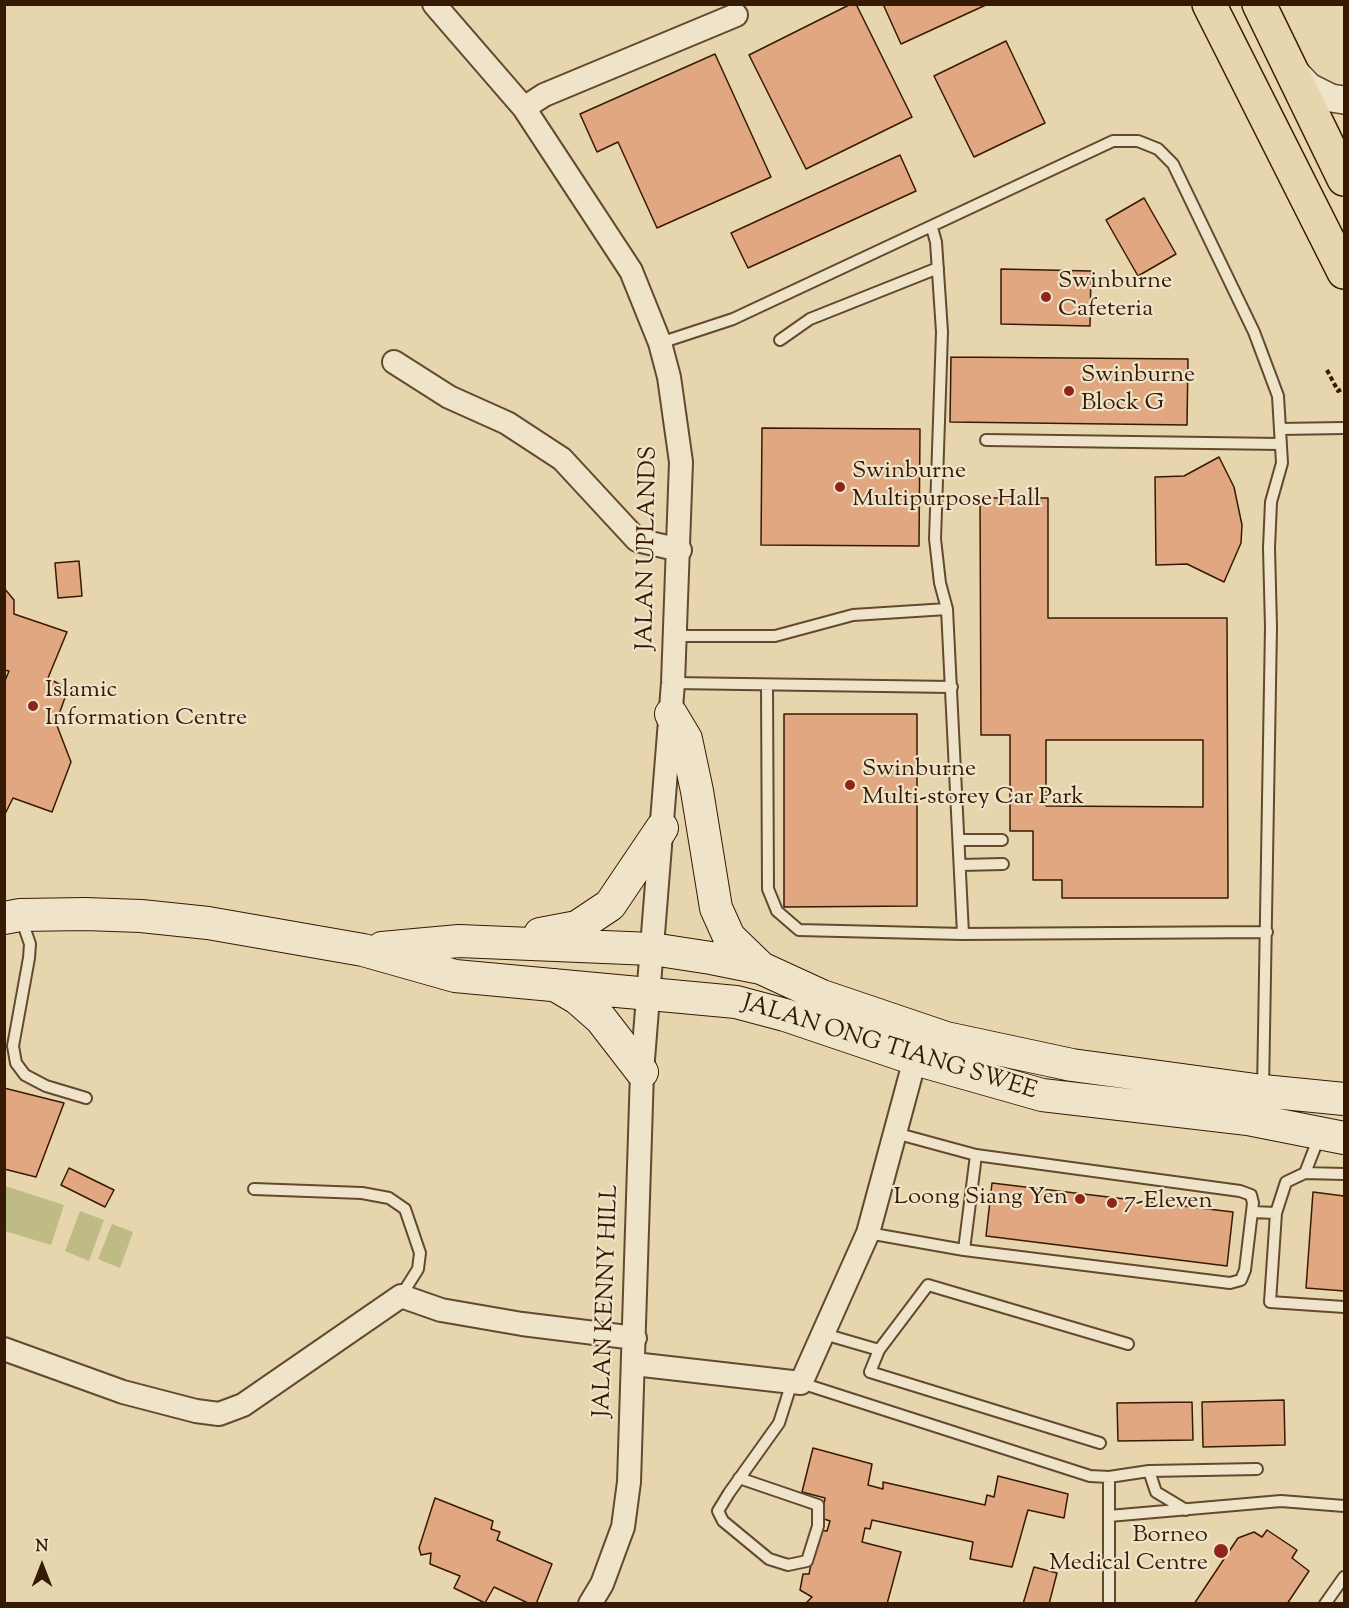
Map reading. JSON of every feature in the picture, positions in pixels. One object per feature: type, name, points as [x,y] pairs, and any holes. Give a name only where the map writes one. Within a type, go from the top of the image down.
[{"type":"main road","points":[[1209,4],[1344,272]]},
{"type":"main road","points":[[1259,4],[1344,178]]},
{"type":"main road","points":[[672,698],[686,739],[697,791],[716,908],[729,937],[761,968]]},
{"type":"main road","points":[[459,940],[538,934],[577,927],[610,905],[662,828]]},
{"type":"main road","name":"JALAN ONG TIANG SWEE","points":[[12,916],[141,916],[208,923],[363,950],[455,976],[649,992],[756,1007],[915,1059],[1042,1095],[1248,1119],[1333,1135]]},
{"type":"main road","name":"JALAN ONG TIANG SWEE","points":[[363,950],[459,940],[652,949],[761,968],[822,996],[946,1038],[1072,1065],[1263,1091],[1344,1099]]},
{"type":"main road","points":[[553,984],[577,999],[601,1019],[642,1072]]},
{"type":"street","name":"JALAN UPLANDS","points":[[434,4],[524,108],[631,272],[660,343],[669,377],[681,462],[680,550],[672,698],[649,992]]},
{"type":"street","points":[[524,108],[544,95],[736,15]]},
{"type":"street","points":[[1292,69],[1309,87],[1331,98],[1344,100]]},
{"type":"street","points":[[394,362],[449,397],[507,423],[562,459],[637,540],[680,550]]},
{"type":"street","name":"JALAN KENNY HILL","points":[[590,1604],[602,1584],[623,1527],[630,1482],[642,1072],[649,992]]},
{"type":"street","points":[[634,1364],[797,1382],[824,1334],[868,1233],[915,1059]]},
{"type":"street","points":[[4,1349],[123,1392],[196,1411],[219,1414],[243,1405],[401,1296],[441,1310],[522,1324],[635,1338]]},
{"type":"lane","points":[[660,343],[733,319],[932,228],[1113,141],[1138,141],[1158,149],[1173,164],[1254,332],[1273,376],[1278,396],[1282,463],[1271,502],[1269,548],[1271,627],[1263,1091]]},
{"type":"lane","points":[[932,228],[938,268],[942,332],[935,539],[940,583],[947,609],[963,934]]},
{"type":"lane","points":[[780,340],[810,319],[938,268]]},
{"type":"lane","points":[[1281,429],[1344,428]]},
{"type":"lane","points":[[986,440],[1281,444]]},
{"type":"lane","points":[[676,636],[775,636],[853,615],[947,609]]},
{"type":"lane","points":[[672,698],[767,686],[952,687]]},
{"type":"lane","points":[[767,686],[768,889],[777,911],[799,930],[963,934],[1267,932]]},
{"type":"lane","points":[[959,840],[1002,840]]},
{"type":"lane","points":[[961,865],[1003,864]]},
{"type":"lane","points":[[12,916],[30,951],[13,1046],[16,1063],[26,1075],[46,1086],[86,1098]]},
{"type":"lane","points":[[868,1233],[964,1250],[1230,1284],[1240,1280],[1245,1270],[1252,1212],[1251,1195],[1240,1191],[976,1155],[894,1133]]},
{"type":"lane","points":[[1305,1173],[1333,1135]]},
{"type":"lane","points":[[964,1250],[976,1155]]},
{"type":"lane","points":[[1344,1174],[1305,1173],[1286,1182],[1276,1213],[1270,1302],[1344,1307]]},
{"type":"lane","points":[[254,1189],[362,1193],[389,1198],[405,1209],[420,1253],[418,1269],[401,1296]]},
{"type":"lane","points":[[1252,1212],[1276,1213]]},
{"type":"lane","points":[[1100,1443],[870,1372],[879,1350],[928,1285],[1128,1344]]},
{"type":"lane","points":[[824,1334],[879,1350]]},
{"type":"lane","points":[[739,1478],[818,1505],[820,1511],[818,1526],[807,1561],[788,1565],[769,1559],[723,1521],[718,1511],[739,1478],[779,1423],[797,1382],[1063,1469],[1109,1477],[1149,1471],[1257,1469]]},
{"type":"lane","points":[[1149,1471],[1156,1492],[1186,1510]]},
{"type":"lane","points":[[1109,1477],[1109,1604]]},
{"type":"lane","points":[[1109,1516],[1281,1501],[1344,1506]]},
{"type":"lane","points":[[1325,1604],[1344,1576]]},
{"type":"path","points":[[1328,370],[1338,391],[1344,388]]},
{"type":"shaded area","points":[[5,1186],[64,1205],[51,1245],[5,1231]]},
{"type":"shaded area","points":[[80,1211],[104,1220],[89,1261],[65,1251]]},
{"type":"shaded area","points":[[112,1224],[133,1232],[120,1268],[98,1259]]},
{"type":"building","points":[[851,4],[856,4],[912,117],[806,169],[749,55]]},
{"type":"building","points":[[883,4],[988,4],[901,44]]},
{"type":"building","points":[[1006,41],[1045,123],[974,157],[934,76]]},
{"type":"building","points":[[715,54],[771,177],[657,228],[618,142],[597,152],[580,114]]},
{"type":"building","points":[[900,155],[916,191],[748,268],[731,233]]},
{"type":"building","points":[[1144,198],[1176,254],[1138,276],[1106,220]]},
{"type":"building","name":"Swinburne Cafeteria","points":[[1001,269],[1091,271],[1090,326],[1001,324]]},
{"type":"building","name":"Swinburne Block G","points":[[951,357],[1188,359],[1187,425],[950,422]]},
{"type":"building","name":"Swinburne Multipurpose Hall","points":[[762,428],[920,429],[919,546],[761,545]]},
{"type":"building","points":[[1219,457],[1234,487],[1242,525],[1241,543],[1224,582],[1187,564],[1156,565],[1155,477],[1184,476]]},
{"type":"building","points":[[980,498],[1048,498],[1048,618],[1227,618],[1228,898],[1062,898],[1062,880],[1033,880],[1033,831],[1010,831],[1010,735],[981,735]],"holes":[[[1046,740],[1203,740],[1203,807],[1046,806]]]},
{"type":"building","points":[[79,561],[82,596],[58,598],[55,563]]},
{"type":"building","name":"Islamic Information Centre","points":[[4,588],[14,600],[14,614],[67,632],[48,678],[68,689],[56,723],[71,762],[52,812],[13,798],[4,816],[4,683],[9,671],[4,670]]},
{"type":"building","name":"Swinburne Multi-storey Car Park","points":[[784,714],[917,714],[917,906],[784,907]]},
{"type":"building","points":[[4,1088],[64,1103],[36,1177],[4,1169]]},
{"type":"building","points":[[69,1168],[114,1190],[105,1207],[61,1185]]},
{"type":"building","points":[[992,1183],[1233,1212],[1227,1266],[986,1236]]},
{"type":"building","points":[[1313,1192],[1344,1196],[1344,1291],[1306,1288]]},
{"type":"building","points":[[1284,1400],[1285,1445],[1203,1447],[1202,1402]]},
{"type":"building","points":[[1192,1402],[1193,1440],[1118,1441],[1117,1403]]},
{"type":"building","points":[[813,1448],[872,1464],[868,1485],[883,1489],[883,1482],[985,1505],[987,1495],[994,1497],[998,1476],[1068,1494],[1064,1518],[1028,1510],[1012,1567],[970,1559],[973,1542],[872,1520],[870,1529],[865,1528],[862,1542],[901,1552],[887,1604],[805,1604],[812,1597],[800,1590],[803,1574],[809,1574],[818,1530],[827,1531],[830,1521],[821,1518],[825,1498],[802,1492]]},
{"type":"building","points":[[435,1498],[493,1521],[491,1529],[500,1532],[497,1540],[552,1564],[536,1604],[530,1604],[494,1587],[485,1603],[454,1588],[460,1576],[430,1564],[431,1553],[421,1555],[419,1548]]},
{"type":"building","points":[[1267,1530],[1297,1550],[1292,1558],[1309,1571],[1287,1604],[1194,1604],[1238,1538],[1254,1532],[1262,1537]]},
{"type":"building","points":[[1034,1567],[1057,1573],[1049,1604],[1023,1604]]},
{"type":"place","name":"Swinburne Cafeteria","points":[[1046,297]]},
{"type":"place","name":"Swinburne Block G","points":[[1069,391]]},
{"type":"place","name":"Swinburne Multipurpose Hall","points":[[840,487]]},
{"type":"place","name":"Islamic Information Centre","points":[[33,706]]},
{"type":"place","name":"Swinburne Multi-storey Car Park","points":[[850,785]]},
{"type":"place","name":"Loong Siang Yen","points":[[1080,1199]]},
{"type":"place","name":"7-Eleven","points":[[1112,1203]]},
{"type":"place","name":"Borneo Medical Centre","points":[[1221,1551]]}]
